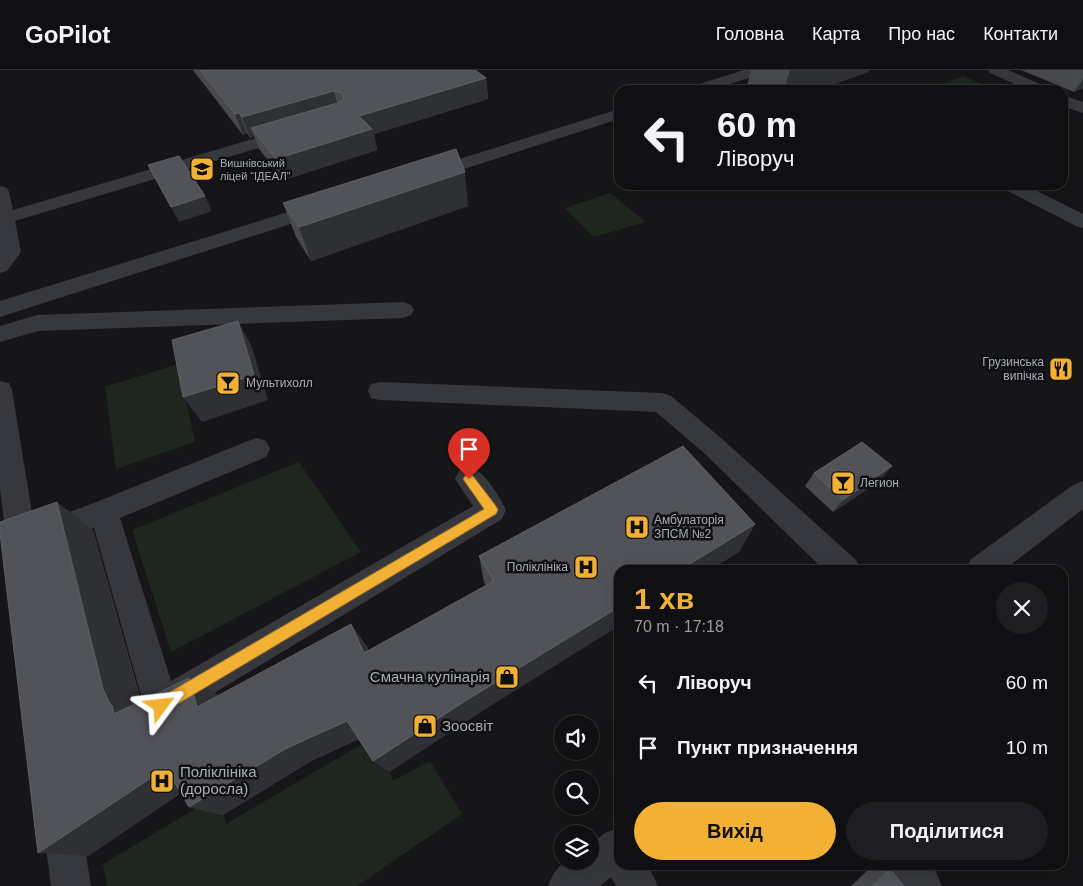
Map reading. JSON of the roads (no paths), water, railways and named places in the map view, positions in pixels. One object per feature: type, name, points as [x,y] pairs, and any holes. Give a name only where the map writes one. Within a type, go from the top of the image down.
[{"type":"street","points":[[712,85],[760,70]]},
{"type":"street","points":[[994,70],[1028,85]]},
{"type":"street","points":[[1068,102],[1083,108]]},
{"type":"street","points":[[412,179],[614,116]]},
{"type":"street","points":[[5,218],[311,127]]},
{"type":"street","points":[[1021,190],[1083,222]]},
{"type":"street","points":[[0,192],[12,252],[0,266]]},
{"type":"street","points":[[0,309],[338,203]]},
{"type":"street","points":[[0,334],[37,323],[403,310]]},
{"type":"street","points":[[0,390],[28,582]]},
{"type":"street","points":[[380,391],[662,403],[712,445],[840,565]]},
{"type":"street","points":[[22,542],[104,512],[256,449]]},
{"type":"street","points":[[104,512],[161,706],[492,510],[469,479]]},
{"type":"street","points":[[988,565],[1083,493]]},
{"type":"street","points":[[57,788],[71,886]]},
{"type":"street","points":[[568,886],[614,857]]},
{"type":"street","points":[[629,870],[638,886]]},
{"type":"street","points":[[908,870],[922,886]]},
{"type":"place","name":"Вишнівський ліцей “ІДЕАЛ”","points":[[202,169]]},
{"type":"place","name":"Грузинська випічка","points":[[1061,369]]},
{"type":"place","name":"Мультихолл","points":[[228,383]]},
{"type":"place","name":"Легион","points":[[843,483]]},
{"type":"place","name":"Амбулаторія ЗПСМ №2","points":[[637,527]]},
{"type":"place","name":"Поліклініка","points":[[586,567]]},
{"type":"place","name":"Смачна кулінарія","points":[[507,677]]},
{"type":"place","name":"Зоосвіт","points":[[425,726]]},
{"type":"place","name":"Поліклініка (доросла)","points":[[162,781]]}]
